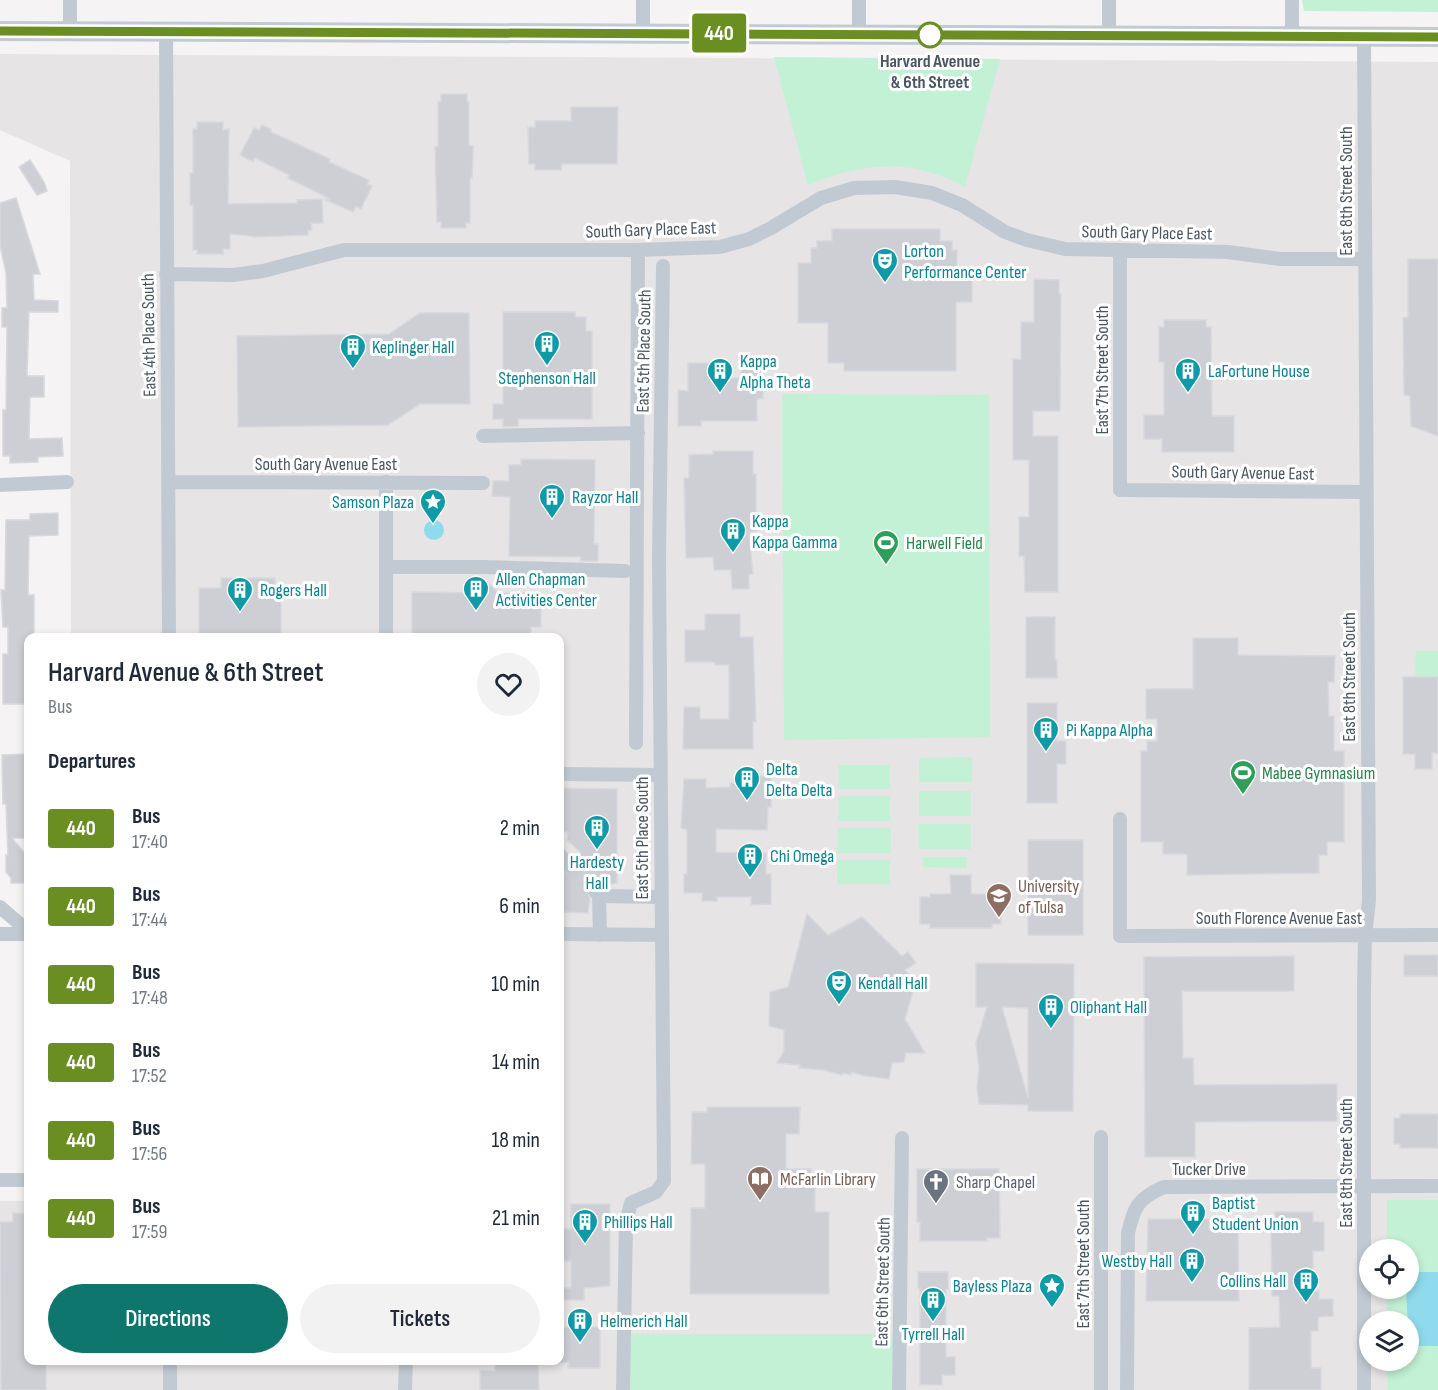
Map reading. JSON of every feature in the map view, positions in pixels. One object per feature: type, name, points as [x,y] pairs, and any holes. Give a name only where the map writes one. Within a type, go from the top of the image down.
[{"type":"main road","points":[[0,31],[1438,37]]},
{"type":"street","points":[[70,0],[70,32]]},
{"type":"street","points":[[643,0],[643,33]]},
{"type":"street","points":[[859,0],[859,35]]},
{"type":"street","points":[[1109,0],[1109,35]]},
{"type":"street","points":[[1292,0],[1292,36]]},
{"type":"street","name":"East 4th Place South","points":[[166,32],[169,633]]},
{"type":"street","name":"East 8th Street South","points":[[1364,36],[1369,906],[1365,936],[1364,1390]]},
{"type":"street","name":"South Gary Place East","points":[[166,274],[233,275],[263,272],[344,250],[638,250],[720,247],[749,239],[821,198],[854,188],[895,187],[932,193],[962,205],[1005,232],[1065,249],[1228,252],[1280,259],[1364,259]]},
{"type":"street","name":"East 5th Place South","points":[[636,743],[638,250]]},
{"type":"street","name":"East 7th Street South","points":[[1120,251],[1120,490]]},
{"type":"street","name":"East 5th Place South","points":[[623,1390],[626,1222],[631,1203],[656,1192],[664,1181],[659,559],[663,266]]},
{"type":"street","points":[[483,436],[638,433]]},
{"type":"street","name":"South Gary Avenue East","points":[[168,482],[483,483]]},
{"type":"street","points":[[386,482],[386,633]]},
{"type":"street","points":[[0,485],[68,483]]},
{"type":"street","name":"South Gary Avenue East","points":[[1120,490],[1367,492]]},
{"type":"street","points":[[386,567],[625,571]]},
{"type":"street","points":[[564,774],[660,775]]},
{"type":"street","name":"South Florence Avenue East","points":[[1120,819],[1120,936],[1438,934]]},
{"type":"street","points":[[600,935],[598,894],[661,897]]},
{"type":"street","points":[[0,907],[24,929]]},
{"type":"street","points":[[0,934],[24,933]]},
{"type":"street","points":[[564,934],[661,935]]},
{"type":"street","name":"East 7th Street South","points":[[1101,1137],[1101,1390]]},
{"type":"street","name":"East 6th Street South","points":[[899,1390],[902,1138]]},
{"type":"street","points":[[0,1180],[24,1180]]},
{"type":"street","name":"Tucker Drive","points":[[1128,1390],[1128,1233],[1134,1209],[1147,1194],[1164,1187],[1438,1186]]},
{"type":"street","points":[[170,1365],[170,1390]]},
{"type":"street","points":[[405,1390],[406,1365]]},
{"type":"shaded area","name":"University of Tulsa","points":[[0,54],[1438,62],[1438,1390],[0,1390],[0,1201],[24,1201],[24,1365],[564,1365],[564,633],[71,633],[70,161],[0,130]]},
{"type":"green space","points":[[1302,0],[1438,0],[1438,12],[1304,11]]},
{"type":"green space","points":[[774,57],[1000,59],[965,187],[920,169],[887,166],[854,170],[808,185]]},
{"type":"green space","name":"Harwell Field","points":[[782,394],[989,395],[990,737],[784,740]]},
{"type":"green space","points":[[1416,651],[1438,651],[1438,677],[1415,677]]},
{"type":"green space","points":[[972,757],[972,782],[919,782],[919,758]]},
{"type":"green space","points":[[838,765],[890,765],[890,789],[838,789]]},
{"type":"green space","points":[[919,791],[971,791],[971,816],[919,816]]},
{"type":"green space","points":[[838,796],[890,796],[890,821],[838,821]]},
{"type":"green space","points":[[918,824],[971,824],[971,849],[918,849]]},
{"type":"green space","points":[[838,828],[891,828],[891,853],[837,853]]},
{"type":"green space","points":[[923,857],[967,857],[967,868],[923,867]]},
{"type":"green space","points":[[837,860],[890,860],[890,884],[837,884]]},
{"type":"green space","points":[[1387,1200],[1438,1200],[1438,1390],[1388,1390],[1387,1371],[1419,1371],[1419,1311],[1387,1311],[1387,1299],[1419,1299],[1419,1239],[1387,1239]]},
{"type":"green space","points":[[631,1334],[892,1334],[892,1390],[630,1390]]},
{"type":"water","points":[[434,520],[441,523],[444,530],[441,537],[434,540],[427,537],[424,530],[427,523]]},
{"type":"water","points":[[1419,1272],[1438,1272],[1438,1346],[1419,1346],[1419,1311],[1407,1311],[1407,1299],[1419,1299]]},
{"type":"building","points":[[441,94],[467,94],[467,102],[469,102],[469,146],[473,146],[473,157],[472,178],[470,178],[470,223],[466,223],[466,228],[441,228],[441,222],[437,222],[435,147],[438,147],[438,102],[441,102]]},
{"type":"building","points":[[571,107],[618,107],[617,164],[562,164],[561,170],[535,170],[535,164],[529,164],[528,127],[535,127],[535,121],[571,121]]},
{"type":"building","points":[[197,122],[223,122],[223,130],[229,129],[228,204],[297,203],[297,200],[322,199],[323,223],[311,223],[312,230],[308,230],[308,235],[253,237],[230,234],[230,249],[223,249],[223,254],[197,254],[197,250],[193,250],[190,173],[193,173],[193,129],[197,129]]},
{"type":"building","points":[[262,125],[271,129],[271,132],[330,159],[329,162],[369,180],[367,184],[372,186],[361,209],[356,206],[353,212],[324,199],[330,199],[288,178],[289,175],[255,158],[253,162],[240,155],[254,128],[259,130]]},
{"type":"building","points":[[30,160],[47,191],[37,195],[19,167]]},
{"type":"building","points":[[16,198],[40,274],[33,274],[34,300],[58,301],[58,312],[29,312],[27,376],[44,376],[44,397],[30,397],[29,439],[62,438],[63,456],[38,457],[38,462],[10,463],[10,456],[3,456],[7,327],[2,327],[2,308],[7,308],[6,273],[0,245],[0,203]]},
{"type":"building","name":"Lorton Performance Center","points":[[832,229],[940,229],[940,241],[952,241],[952,250],[957,250],[957,267],[972,267],[972,302],[956,302],[956,371],[844,371],[844,363],[828,363],[828,323],[798,323],[798,263],[811,263],[811,248],[817,248],[817,241],[832,241]]},
{"type":"building","points":[[1408,259],[1438,259],[1438,436],[1411,426],[1410,396],[1404,395],[1403,318],[1408,317]]},
{"type":"building","points":[[1034,279],[1059,280],[1059,294],[1061,294],[1060,411],[1033,411],[1033,436],[1058,436],[1058,592],[1025,592],[1024,556],[1019,556],[1019,517],[1029,517],[1029,460],[1013,460],[1013,359],[1021,359],[1021,322],[1034,322]]},
{"type":"building","name":"Stephenson Hall","points":[[503,312],[575,312],[575,317],[586,317],[586,331],[592,331],[592,419],[518,419],[518,426],[503,427],[503,419],[493,419],[493,404],[503,404]]},
{"type":"building","name":"Keplinger Hall","points":[[420,313],[469,313],[470,404],[420,404],[388,425],[238,427],[237,336],[389,334]]},
{"type":"building","name":"LaFortune House","points":[[1164,320],[1206,320],[1206,327],[1211,327],[1212,416],[1234,416],[1234,452],[1162,452],[1162,439],[1144,439],[1144,415],[1164,415],[1164,362],[1159,362],[1159,327],[1164,327]]},
{"type":"building","name":"Kappa Alpha Theta","points":[[688,363],[716,363],[716,378],[741,378],[741,367],[763,367],[763,398],[757,399],[757,421],[701,421],[701,426],[678,426],[678,390],[688,391]]},
{"type":"building","points":[[713,451],[753,451],[753,474],[756,474],[756,531],[749,532],[753,574],[749,574],[749,589],[732,589],[731,570],[714,570],[713,557],[686,558],[684,478],[689,478],[689,455],[713,454]]},
{"type":"building","name":"Rayzor Hall","points":[[521,459],[595,460],[594,544],[598,544],[598,561],[580,561],[581,557],[509,556],[510,497],[492,496],[493,481],[509,481],[509,465],[521,465]]},
{"type":"building","points":[[58,513],[58,535],[29,536],[28,595],[34,595],[34,633],[24,633],[24,704],[3,704],[3,654],[8,654],[8,627],[3,627],[1,590],[5,590],[6,520],[30,520],[30,514]]},
{"type":"building","name":"Rogers Hall","points":[[221,578],[275,578],[275,588],[281,588],[281,633],[199,633],[199,588],[221,588]]},
{"type":"building","name":"Allen Chapman Activities Center","points":[[490,584],[498,593],[530,593],[530,597],[541,597],[541,627],[531,627],[531,633],[412,633],[412,592],[480,593]]},
{"type":"building","points":[[705,614],[740,614],[740,637],[753,637],[756,722],[753,722],[753,749],[683,749],[684,707],[700,707],[700,719],[729,719],[729,665],[715,665],[715,662],[685,662],[685,630],[705,630]]},
{"type":"building","points":[[1026,617],[1055,617],[1057,678],[1026,678]]},
{"type":"building","name":"Mabee Gymnasium","points":[[1193,638],[1238,638],[1238,655],[1335,656],[1334,682],[1328,682],[1329,716],[1334,716],[1334,751],[1344,751],[1344,842],[1327,842],[1327,855],[1319,855],[1319,873],[1187,875],[1187,854],[1163,854],[1163,842],[1141,842],[1141,751],[1147,751],[1147,741],[1157,741],[1157,719],[1146,719],[1146,689],[1193,689]]},
{"type":"building","points":[[1403,677],[1438,677],[1438,753],[1432,753],[1432,769],[1415,769],[1415,754],[1403,754]]},
{"type":"building","name":"Pi Kappa Alpha","points":[[1027,703],[1057,703],[1057,741],[1066,741],[1066,764],[1057,764],[1057,803],[1027,803]]},
{"type":"building","points":[[24,754],[24,838],[12,838],[24,852],[23,883],[11,883],[11,878],[6,872],[6,855],[8,856],[6,804],[3,804],[2,755]]},
{"type":"building","points":[[751,776],[771,776],[771,807],[768,807],[767,830],[716,829],[716,852],[766,853],[766,874],[771,874],[771,904],[751,905],[751,897],[717,897],[717,901],[702,901],[702,893],[684,893],[684,874],[687,874],[687,830],[681,828],[684,779],[706,779],[706,788],[730,787],[730,783],[751,781]]},
{"type":"building","name":"Hardesty Hall","points":[[564,788],[617,789],[617,883],[602,886],[596,883],[590,885],[587,892],[590,898],[588,913],[564,912],[564,871],[570,874],[575,871],[578,864],[575,859],[581,853],[567,840],[568,832],[564,832]]},
{"type":"building","points":[[1028,840],[1083,840],[1083,935],[1028,935]]},
{"type":"building","points":[[950,875],[971,875],[971,894],[992,894],[992,898],[1001,898],[1001,924],[992,924],[992,928],[930,928],[930,924],[920,924],[920,897],[930,897],[930,894],[951,894]]},
{"type":"building","name":"Kendall Hall","points":[[807,914],[828,935],[862,917],[902,956],[908,952],[916,963],[905,970],[916,981],[905,1019],[925,1053],[906,1053],[904,1062],[892,1063],[889,1079],[851,1072],[851,1075],[843,1073],[842,1075],[824,1070],[799,1068],[800,1065],[777,1063],[784,1051],[784,1030],[769,1026],[770,992],[788,987]]},
{"type":"building","points":[[1404,955],[1438,955],[1438,976],[1404,976]]},
{"type":"building","points":[[1294,956],[1294,991],[1182,991],[1183,1058],[1193,1058],[1194,1085],[1337,1084],[1337,1121],[1195,1122],[1195,1157],[1145,1157],[1144,957]]},
{"type":"building","name":"Oliphant Hall","points":[[976,963],[1074,964],[1073,1111],[1028,1111],[1028,1105],[979,1104],[976,1043],[987,1007],[976,1007]],"holes":[[[1002,1007],[1028,1008],[1028,1098]]]},
{"type":"building","name":"McFarlin Library","points":[[707,1107],[800,1107],[799,1134],[786,1134],[786,1169],[811,1169],[811,1174],[815,1174],[815,1212],[829,1212],[829,1294],[690,1294],[691,1208],[705,1208],[705,1164],[691,1164],[692,1112],[707,1112]]},
{"type":"building","points":[[1400,1114],[1438,1114],[1438,1148],[1400,1148],[1400,1144],[1394,1144],[1394,1118],[1400,1118]]},
{"type":"building","name":"Sharp Chapel","points":[[917,1169],[999,1169],[1000,1238],[987,1238],[987,1241],[920,1241],[920,1222],[917,1222]]},
{"type":"building","name":"Phillips Hall","points":[[571,1204],[610,1204],[610,1286],[584,1288],[584,1300],[564,1300],[564,1288],[571,1288],[571,1261],[564,1261],[564,1229],[571,1229]]},
{"type":"building","name":"Collins Hall","points":[[1275,1212],[1313,1212],[1313,1222],[1324,1222],[1324,1251],[1313,1251],[1313,1291],[1319,1291],[1319,1299],[1333,1299],[1333,1316],[1318,1317],[1318,1331],[1311,1331],[1311,1368],[1321,1368],[1321,1390],[1249,1390],[1249,1328],[1280,1327],[1279,1296],[1272,1296],[1271,1230],[1275,1230]]},
{"type":"building","points":[[13,1213],[24,1214],[24,1365],[46,1365],[46,1390],[1,1390],[0,1222],[13,1222]]},
{"type":"building","points":[[1148,1219],[1209,1219],[1209,1228],[1238,1228],[1239,1301],[1146,1301]]},
{"type":"building","name":"Tyrrell Hall","points":[[918,1272],[948,1272],[946,1357],[955,1357],[955,1375],[942,1375],[942,1385],[920,1385]]},
{"type":"building","points":[[564,1327],[600,1327],[600,1368],[568,1368],[569,1362],[564,1363]]},
{"type":"building","points":[[495,1365],[538,1365],[539,1390],[480,1390],[480,1370],[495,1371]]},
{"type":"tunnel","points":[[569,865],[596,892]]},
{"type":"bus line","name":"440","points":[[0,31],[1438,37]]},
{"type":"place","name":"Harvard Avenue & 6th Street","points":[[930,35]]},
{"type":"place","name":"Lorton Performance Center","points":[[885,284]]},
{"type":"place","name":"Stephenson Hall","points":[[547,367]]},
{"type":"place","name":"Keplinger Hall","points":[[353,370]]},
{"type":"place","name":"Kappa Alpha Theta","points":[[720,394]]},
{"type":"place","name":"LaFortune House","points":[[1188,394]]},
{"type":"place","name":"Rayzor Hall","points":[[552,520]]},
{"type":"place","name":"Samson Plaza","points":[[433,525]]},
{"type":"place","name":"Kappa Kappa Gamma","points":[[733,554]]},
{"type":"place","name":"Harwell Field","points":[[886,566]]},
{"type":"place","name":"Allen Chapman Activities Center","points":[[476,612]]},
{"type":"place","name":"Rogers Hall","points":[[240,613]]},
{"type":"place","name":"Pi Kappa Alpha","points":[[1046,753]]},
{"type":"place","name":"Mabee Gymnasium","points":[[1243,796]]},
{"type":"place","name":"Delta Delta Delta","points":[[747,802]]},
{"type":"place","name":"Hardesty Hall","points":[[597,851]]},
{"type":"place","name":"Chi Omega","points":[[750,879]]},
{"type":"place","name":"University of Tulsa","points":[[999,919]]},
{"type":"place","name":"Kendall Hall","points":[[839,1006]]},
{"type":"place","name":"Oliphant Hall","points":[[1051,1030]]},
{"type":"place","name":"McFarlin Library","points":[[760,1202]]},
{"type":"place","name":"Sharp Chapel","points":[[936,1205]]},
{"type":"place","name":"Baptist Student Union","points":[[1193,1236]]},
{"type":"place","name":"Phillips Hall","points":[[585,1245]]},
{"type":"place","name":"Westby Hall","points":[[1192,1284]]},
{"type":"place","name":"Collins Hall","points":[[1306,1304]]},
{"type":"place","name":"Bayless Plaza","points":[[1052,1309]]},
{"type":"place","name":"Tyrrell Hall","points":[[933,1323]]},
{"type":"place","name":"Helmerich Hall","points":[[580,1344]]}]
